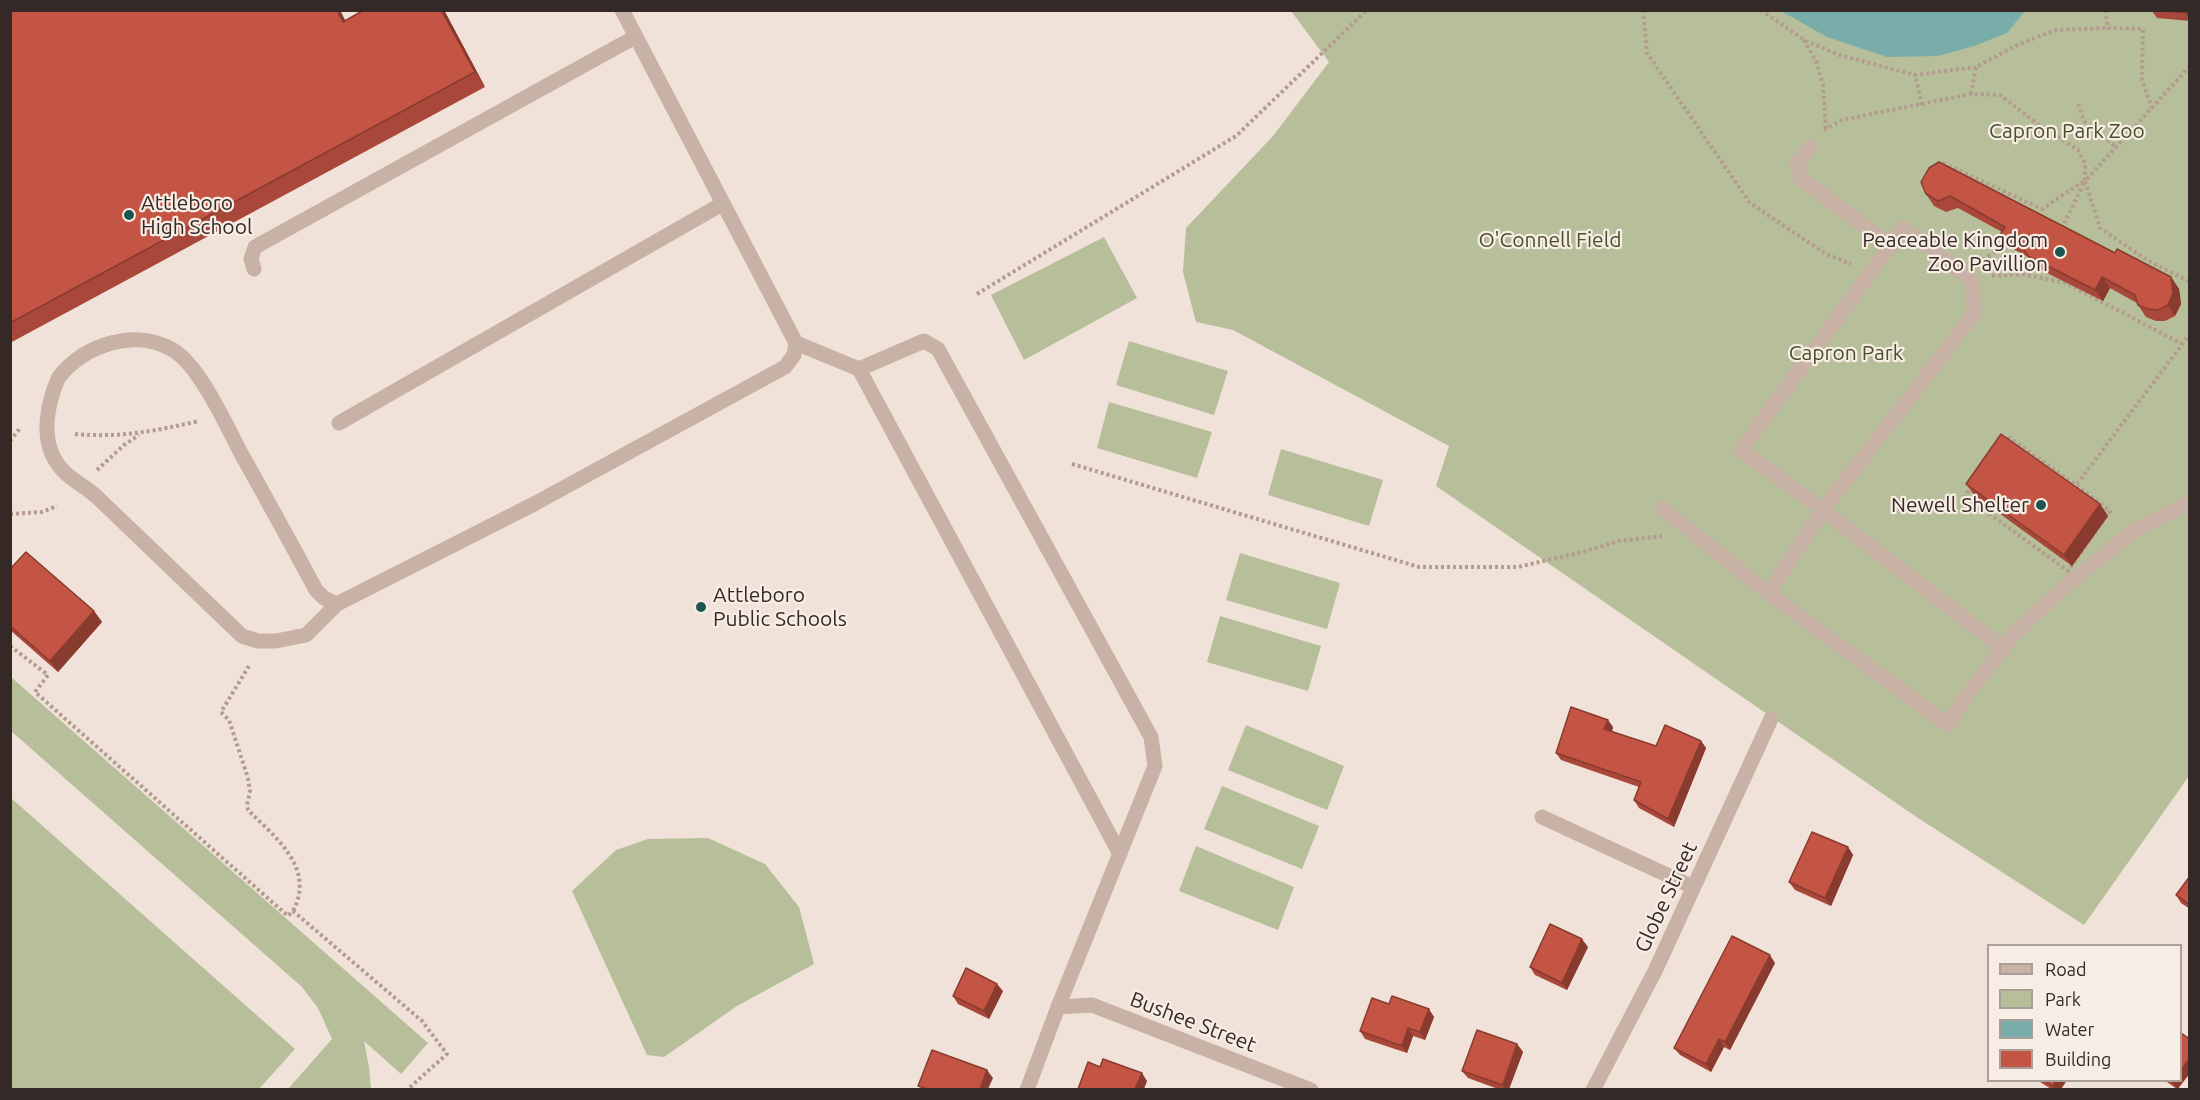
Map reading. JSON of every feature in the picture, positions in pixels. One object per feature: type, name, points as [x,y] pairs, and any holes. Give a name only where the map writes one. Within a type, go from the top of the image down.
[{"type":"street","points":[[337,604],[324,598],[316,590],[220,415],[185,359],[173,350],[158,344],[116,341],[84,356],[58,378],[49,404],[46,430],[49,448],[57,464],[89,490],[242,636],[258,641],[276,641],[306,635],[337,604],[534,504],[785,367],[794,355],[796,343],[622,10]]},
{"type":"street","points":[[254,269],[251,259],[255,247],[635,38]]},
{"type":"street","points":[[1810,147],[1797,164],[1800,178],[1891,246]]},
{"type":"street","points":[[339,423],[722,204]]},
{"type":"street","points":[[1768,593],[1823,510],[1974,314],[1972,280],[1904,228],[1741,450],[1823,510],[2004,649]]},
{"type":"street","points":[[860,369],[924,341],[938,349],[1151,737],[1155,766],[1027,1089]]},
{"type":"street","points":[[796,343],[860,369],[1120,854]]},
{"type":"street","points":[[1662,508],[1768,593],[1948,725],[2012,636],[2062,589],[2135,530],[2157,517],[2190,503]]},
{"type":"street","name":"Globe Street","points":[[1593,1089],[1654,971],[1771,719]]},
{"type":"street","points":[[1542,817],[1694,887]]},
{"type":"street","name":"Bushee Street","points":[[1058,1007],[1092,1005],[1311,1089]]},
{"type":"path","points":[[976,294],[1236,136],[1368,10]]},
{"type":"path","points":[[1643,10],[1647,53],[1750,202],[1826,254],[1871,273]]},
{"type":"path","points":[[1761,10],[1803,39],[1839,55],[1915,75],[1976,67],[2019,44],[2056,30],[2143,29],[2142,80],[2152,108]]},
{"type":"path","points":[[2105,10],[2108,28]]},
{"type":"path","points":[[1803,39],[1816,61],[1823,85],[1826,128]]},
{"type":"path","points":[[1943,163],[2042,208],[2085,181],[2190,66]]},
{"type":"path","points":[[1971,94],[1976,67]]},
{"type":"path","points":[[1915,75],[1922,105]]},
{"type":"path","points":[[1810,147],[1826,128],[1842,120],[1971,94],[2000,95],[2078,150],[2085,163],[2085,181],[2100,228],[2147,260],[2189,280]]},
{"type":"path","points":[[2078,104],[2084,121],[2116,147]]},
{"type":"path","points":[[2060,231],[2085,181]]},
{"type":"path","points":[[2003,246],[1981,261],[1992,276],[2022,274],[2066,283],[2182,344]]},
{"type":"path","points":[[2072,490],[2190,334]]},
{"type":"path","points":[[75,434],[114,436],[140,434],[199,421]]},
{"type":"path","points":[[10,441],[21,427]]},
{"type":"path","points":[[96,471],[124,445],[140,434]]},
{"type":"path","points":[[2008,437],[2076,484],[2110,511],[2068,571],[1965,496],[2008,437]]},
{"type":"path","points":[[1072,464],[1419,567],[1518,567],[1619,541],[1693,533]]},
{"type":"path","points":[[10,514],[42,512],[57,506]]},
{"type":"path","points":[[10,646],[48,675],[35,692],[288,916],[300,898],[295,863],[278,839],[248,810],[250,791],[248,778],[229,720],[221,712],[249,666]]},
{"type":"path","points":[[293,911],[422,1021],[447,1054],[407,1089]]},
{"type":"green space","name":"Capron Park","points":[[1291,11],[2189,11],[2189,776],[2084,925],[1915,816],[1436,486],[1449,446],[1233,330],[1196,322],[1183,272],[1186,228],[1273,136],[1329,62]]},
{"type":"green space","points":[[1104,237],[1137,298],[1024,360],[991,295]]},
{"type":"green space","points":[[1129,341],[1228,371],[1214,415],[1116,385]]},
{"type":"green space","points":[[1109,402],[1212,432],[1197,478],[1097,448]]},
{"type":"green space","points":[[1281,449],[1383,480],[1369,526],[1268,495]]},
{"type":"green space","points":[[1240,553],[1340,583],[1327,629],[1226,600]]},
{"type":"green space","points":[[1220,616],[1321,646],[1308,691],[1207,662]]},
{"type":"green space","points":[[11,677],[428,1043],[401,1074],[364,1041],[371,1089],[288,1089],[332,1039],[318,1008],[302,987],[11,731]]},
{"type":"green space","points":[[1246,725],[1344,766],[1327,810],[1228,770]]},
{"type":"green space","points":[[1222,786],[1319,826],[1302,869],[1204,829]]},
{"type":"green space","points":[[11,798],[295,1049],[259,1089],[11,1089]]},
{"type":"green space","points":[[708,838],[765,864],[799,907],[814,964],[737,1006],[664,1057],[647,1055],[572,891],[616,850],[648,839]]},
{"type":"green space","points":[[1196,846],[1294,887],[1278,930],[1179,891]]},
{"type":"water","points":[[1781,11],[2025,11],[2007,33],[1974,46],[1938,56],[1887,57],[1827,37]]},
{"type":"building","name":"Attleboro High School","points":[[10,10],[337,10],[343,22],[364,10],[441,10],[475,72],[10,323]]},
{"type":"building","points":[[2153,10],[2185,10],[2185,13]]},
{"type":"building","name":"Peaceable Kingdom Zoo Pavillion","points":[[1939,162],[2115,253],[2117,249],[2171,277],[2173,293],[2168,305],[2158,310],[2138,305],[2135,295],[2102,277],[2095,290],[2028,256],[2023,247],[2000,235],[2005,227],[1950,196],[1938,201],[1926,194],[1921,182],[1929,168]]},
{"type":"building","name":"Newell Shelter","points":[[2001,434],[2100,504],[2064,555],[1966,484]]},
{"type":"building","points":[[26,552],[94,611],[50,661],[10,626],[10,569]]},
{"type":"building","points":[[1571,707],[1608,720],[1604,729],[1656,746],[1665,725],[1701,741],[1668,819],[1634,800],[1641,782],[1556,753]]},
{"type":"building","points":[[1812,832],[1848,847],[1825,898],[1789,882]]},
{"type":"building","points":[[2190,876],[2190,905],[2176,895]]},
{"type":"building","points":[[1550,924],[1582,939],[1562,983],[1530,967]]},
{"type":"building","points":[[1732,936],[1770,955],[1725,1042],[1719,1039],[1706,1064],[1674,1048]]},
{"type":"building","points":[[966,968],[997,984],[984,1011],[953,996]]},
{"type":"building","points":[[1392,996],[1429,1009],[1420,1032],[1408,1028],[1402,1046],[1360,1031],[1372,998],[1389,1004]]},
{"type":"building","points":[[1477,1030],[1517,1044],[1503,1085],[1462,1071]]},
{"type":"building","points":[[2182,1034],[2190,1039],[2190,1058],[2182,1069]]},
{"type":"building","points":[[932,1050],[987,1070],[980,1089],[927,1089],[918,1086]]},
{"type":"building","points":[[1103,1059],[1142,1073],[1135,1089],[1078,1089],[1088,1062],[1100,1067]]},
{"type":"place","name":"Attleboro High School","points":[[129,215]]},
{"type":"place","name":"Peaceable Kingdom Zoo Pavillion","points":[[2060,252]]},
{"type":"place","name":"Newell Shelter","points":[[2041,505]]},
{"type":"place","name":"Attleboro Public Schools","points":[[701,607]]},
{"type":"park label","name":"Capron Park Zoo","points":[[2067,131]]},
{"type":"park label","name":"O'Connell Field","points":[[1550,240]]}]
